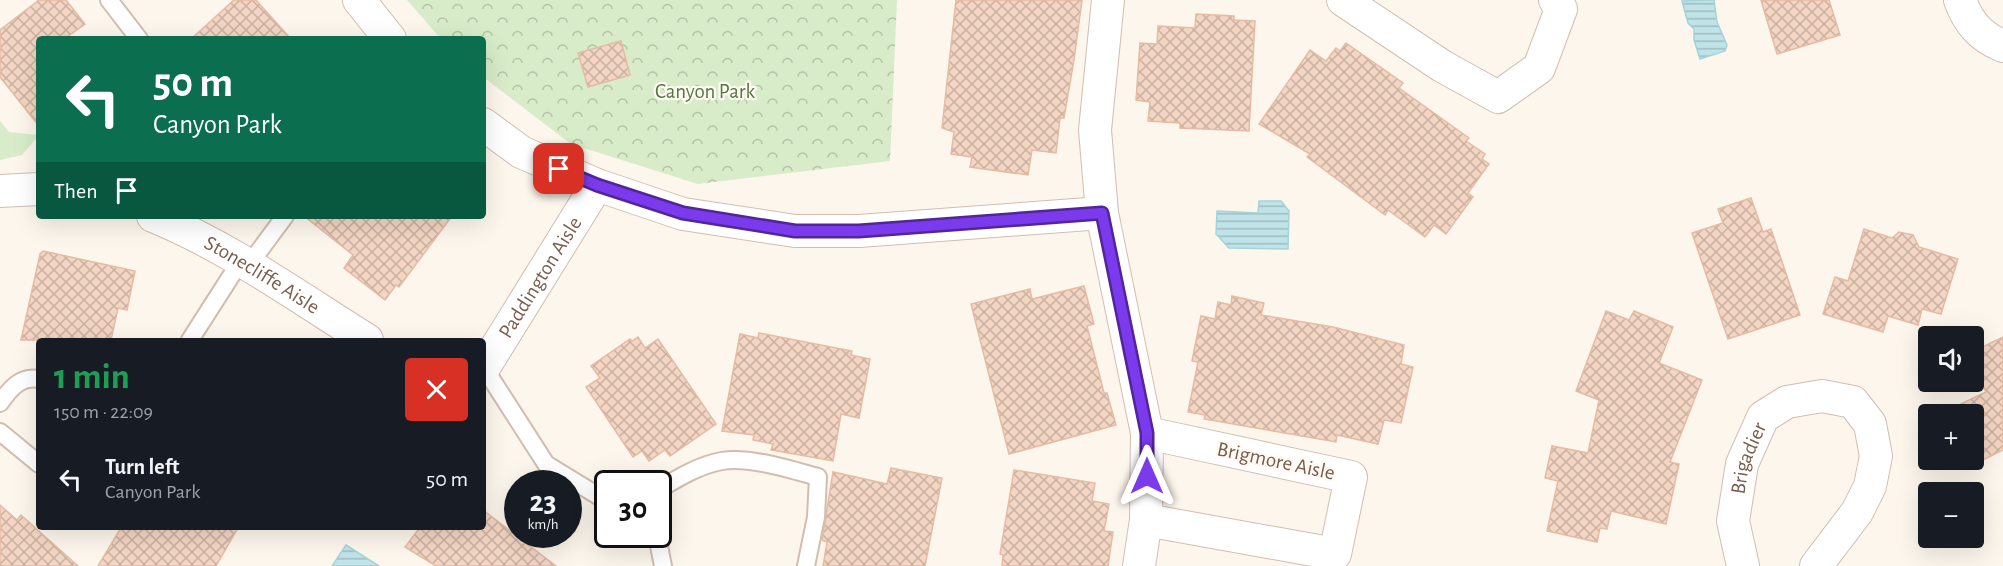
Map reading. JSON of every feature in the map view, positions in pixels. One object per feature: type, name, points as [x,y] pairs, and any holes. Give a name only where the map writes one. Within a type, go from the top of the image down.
[{"type":"street","points":[[359,0],[388,36]]},
{"type":"street","points":[[1108,0],[1095,130],[1102,213],[1147,433],[1146,520],[1139,566]]},
{"type":"street","points":[[1343,0],[1442,66],[1498,97],[1539,68],[1561,9],[1555,0]]},
{"type":"street","points":[[1960,0],[1968,21],[1990,41],[2003,46]]},
{"type":"street","points":[[486,126],[521,152],[597,185],[683,213],[795,231],[859,231],[1102,213]]},
{"type":"street","name":"Paddington Aisle","points":[[486,366],[597,185]]},
{"type":"street","points":[[0,191],[36,189]]},
{"type":"street","name":"Stonecliffe Aisle","points":[[160,219],[244,264],[364,338]]},
{"type":"street","name":"Brigadier","points":[[1743,566],[1733,521],[1742,464],[1763,417],[1787,402],[1822,396],[1853,402],[1870,424],[1876,456],[1870,486],[1857,512],[1816,566]]},
{"type":"street","name":"Brigmore Aisle","points":[[1146,520],[1335,554],[1351,477],[1147,433]]},
{"type":"lane","points":[[109,0],[137,36]]},
{"type":"lane","points":[[191,338],[244,264],[282,219]]},
{"type":"lane","points":[[486,372],[546,464],[594,493]]},
{"type":"lane","points":[[0,403],[12,385],[30,378],[36,379]]},
{"type":"lane","points":[[0,432],[36,462]]},
{"type":"lane","points":[[672,482],[688,472],[723,460],[771,465],[818,477],[816,517],[806,566]]},
{"type":"lane","points":[[659,548],[663,566]]},
{"type":"green space","name":"Canyon Park","points":[[407,0],[897,0],[890,161],[698,184],[571,144],[486,79],[486,36],[438,36]]},
{"type":"green space","points":[[0,121],[9,132],[36,135],[36,139],[22,155],[0,160]]},
{"type":"water","points":[[1714,0],[1717,22],[1727,45],[1725,51],[1700,59],[1694,40],[1694,29],[1688,23],[1682,1]]},
{"type":"water","points":[[1259,201],[1281,201],[1289,211],[1288,249],[1229,248],[1216,234],[1217,211],[1258,213]]},
{"type":"water","points":[[346,545],[379,566],[332,566]]},
{"type":"building","points":[[39,0],[66,0],[85,24],[68,36],[36,36],[36,122],[0,77],[0,30]]},
{"type":"building","points":[[234,0],[256,0],[288,36],[194,36]]},
{"type":"building","points":[[956,0],[1082,0],[1074,60],[1064,118],[1060,118],[1056,153],[1032,150],[1028,175],[970,167],[972,157],[951,154],[954,132],[942,128]]},
{"type":"building","points":[[1761,0],[1829,0],[1840,35],[1777,54]]},
{"type":"building","points":[[1196,14],[1234,16],[1234,20],[1255,21],[1249,131],[1180,128],[1180,123],[1148,121],[1150,102],[1136,100],[1140,43],[1157,44],[1158,26],[1195,28]]},
{"type":"building","points":[[621,41],[630,75],[588,87],[578,53]]},
{"type":"building","points":[[1346,43],[1403,83],[1399,88],[1469,138],[1466,141],[1485,154],[1482,159],[1489,164],[1468,193],[1473,197],[1446,234],[1434,225],[1425,237],[1388,210],[1385,215],[1307,157],[1310,154],[1259,124],[1310,50],[1326,61],[1336,48],[1340,51]]},
{"type":"building","points":[[1751,198],[1763,232],[1771,229],[1800,315],[1728,339],[1692,233],[1723,223],[1718,209]]},
{"type":"building","points":[[308,219],[450,219],[399,287],[396,285],[385,300],[344,268],[353,255]]},
{"type":"building","points":[[1864,229],[1892,238],[1899,232],[1913,235],[1919,247],[1958,259],[1941,314],[1922,309],[1918,325],[1888,316],[1883,332],[1823,314],[1835,277],[1848,281]]},
{"type":"building","points":[[43,251],[135,271],[127,310],[118,308],[111,338],[21,340],[40,254]]},
{"type":"building","points":[[1084,286],[1094,324],[1087,326],[1104,393],[1107,393],[1116,425],[1009,454],[971,304],[1030,289],[1032,299]]},
{"type":"building","points":[[1232,296],[1264,303],[1261,315],[1333,327],[1404,345],[1401,364],[1413,367],[1401,423],[1384,420],[1378,444],[1337,435],[1336,442],[1204,419],[1205,415],[1188,412],[1198,362],[1192,361],[1201,316],[1215,319],[1218,302],[1231,305]]},
{"type":"building","points":[[1606,311],[1629,320],[1634,311],[1673,327],[1659,363],[1702,380],[1670,462],[1679,464],[1666,524],[1611,511],[1607,529],[1600,528],[1597,542],[1547,531],[1558,481],[1545,478],[1552,446],[1588,453],[1599,400],[1576,391]]},
{"type":"building","points":[[759,333],[852,351],[851,355],[870,359],[859,418],[841,414],[833,461],[771,450],[773,444],[753,440],[754,435],[722,431],[740,334],[758,338]]},
{"type":"building","points":[[638,337],[645,348],[658,339],[716,424],[670,456],[665,450],[649,461],[642,451],[633,457],[586,387],[600,378],[591,366],[630,339],[632,341]]},
{"type":"building","points":[[2003,337],[2003,450],[1984,460],[1984,404],[1961,404],[1986,392],[1984,388],[1984,346]]},
{"type":"building","points":[[891,468],[942,478],[925,566],[823,566],[827,542],[822,540],[833,472],[887,484]]},
{"type":"building","points":[[1014,470],[1095,483],[1092,501],[1109,504],[1104,531],[1113,532],[1108,566],[1002,566],[1003,555],[1000,554]]},
{"type":"building","points":[[0,505],[17,520],[21,515],[78,566],[0,566]]},
{"type":"building","points":[[486,512],[504,526],[504,548],[533,548],[556,566],[436,566],[405,547],[418,530],[486,530]]},
{"type":"building","points":[[120,530],[237,530],[216,566],[98,566]]},
{"type":"route","points":[[559,169],[597,185],[683,213],[795,231],[859,231],[946,226],[1102,213],[1147,433],[1147,476]]}]
